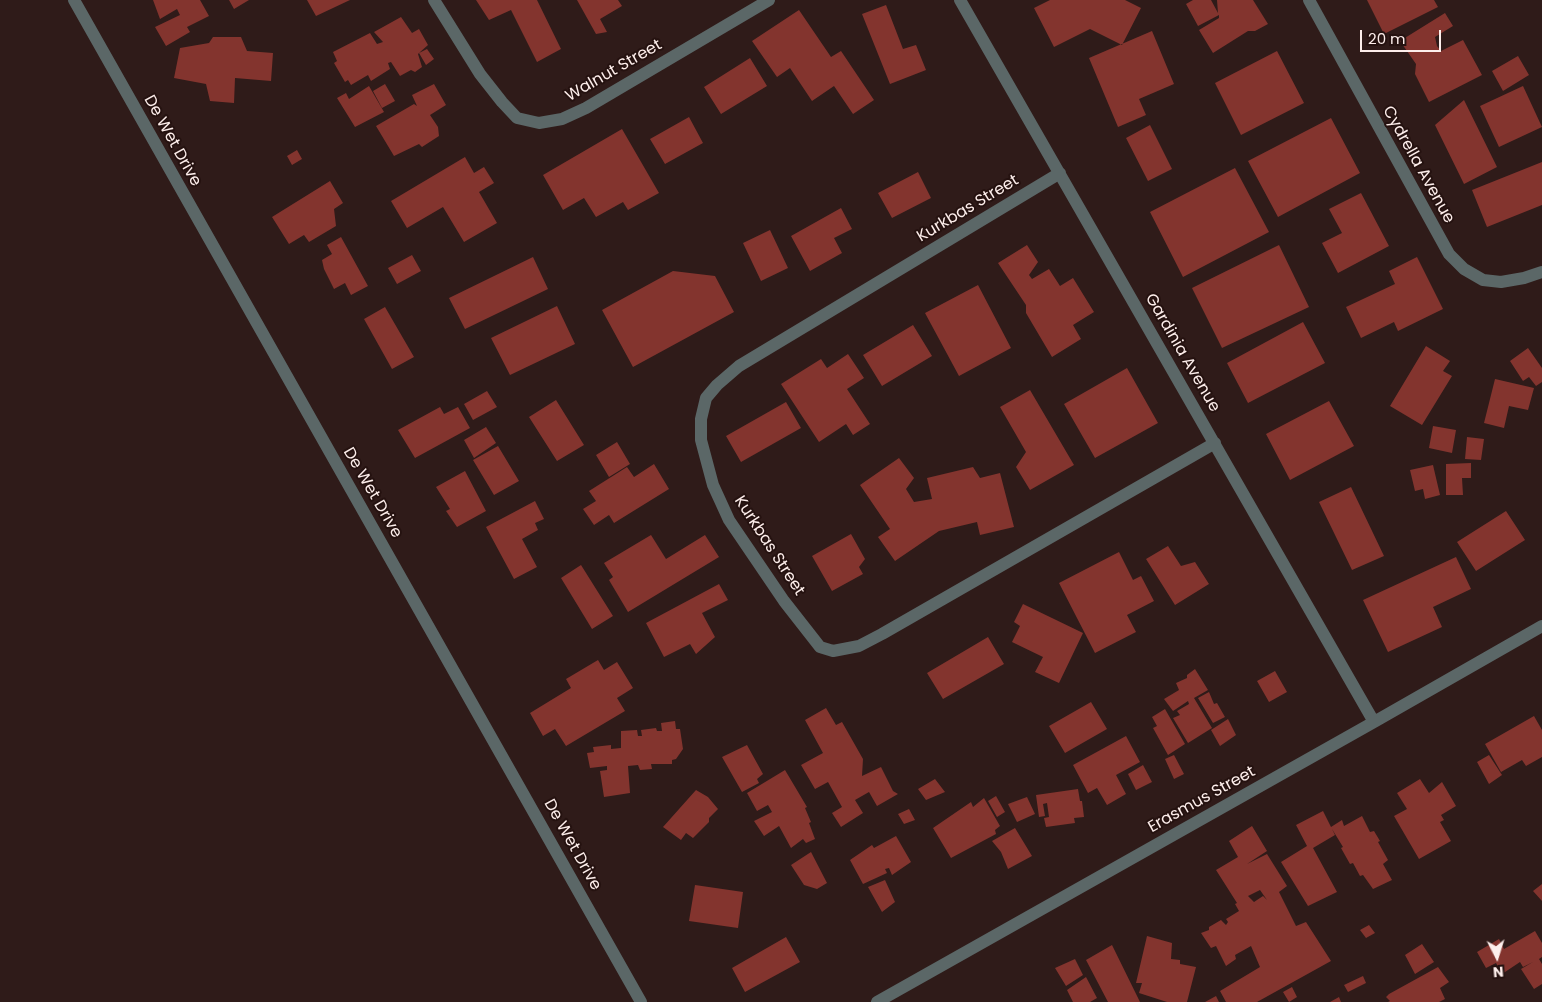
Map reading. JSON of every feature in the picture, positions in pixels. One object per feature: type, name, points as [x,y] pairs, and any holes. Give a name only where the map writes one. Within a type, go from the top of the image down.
[{"type":"street","name":"De Wet Drive","points":[[74,0],[641,1002]]},
{"type":"street","name":"Walnut Street","points":[[434,0],[480,74],[502,102],[517,118],[538,123],[562,119],[586,108],[769,0]]},
{"type":"street","name":"Gardinia Avenue","points":[[960,0],[1374,722]]},
{"type":"street","name":"Cydrella Avenue","points":[[1309,0],[1448,254],[1464,269],[1483,280],[1501,282],[1524,278],[1542,272]]},
{"type":"street","name":"Kurkbas Street","points":[[1060,173],[739,366],[717,385],[706,398],[701,419],[701,440],[713,485],[729,520],[820,647],[833,651],[859,646],[882,634],[1215,443]]},
{"type":"street","name":"Erasmus Street","points":[[877,1002],[1542,626]]},
{"type":"building","points":[[153,0],[200,0],[209,16],[187,27],[190,32],[166,46],[155,27],[180,15],[177,9],[160,19]]},
{"type":"building","points":[[229,0],[249,0],[234,9]]},
{"type":"building","points":[[307,0],[350,0],[316,16]]},
{"type":"building","points":[[476,0],[537,0],[561,49],[537,62],[511,10],[489,20]]},
{"type":"building","points":[[577,0],[618,0],[622,6],[600,19],[607,32],[596,34]]},
{"type":"building","points":[[1050,0],[1125,0],[1141,8],[1122,45],[1090,29],[1054,47],[1034,8]]},
{"type":"building","points":[[1193,0],[1211,0],[1218,13],[1217,0],[1253,0],[1268,24],[1255,31],[1248,31],[1213,53],[1199,30],[1219,18],[1219,15],[1198,26],[1186,4]]},
{"type":"building","points":[[1367,0],[1434,0],[1438,7],[1384,34]]},
{"type":"building","points":[[886,5],[903,49],[916,45],[926,70],[890,84],[862,14]]},
{"type":"building","points":[[799,10],[831,57],[841,51],[874,100],[853,114],[834,86],[812,101],[790,68],[777,77],[752,41]]},
{"type":"building","points":[[1445,13],[1453,26],[1435,37],[1437,46],[1441,51],[1463,40],[1482,75],[1429,102],[1415,74],[1416,64],[1400,41]]},
{"type":"building","points":[[401,17],[412,33],[419,29],[428,45],[418,54],[422,67],[415,72],[411,70],[400,76],[391,62],[388,63],[390,69],[371,81],[368,75],[351,85],[348,80],[345,82],[334,63],[337,61],[333,52],[370,33],[377,44],[383,42],[374,32]]},
{"type":"building","points":[[1152,31],[1174,84],[1139,99],[1146,115],[1118,127],[1089,58]]},
{"type":"building","points":[[213,37],[241,37],[247,51],[273,53],[271,81],[235,78],[234,103],[210,101],[206,84],[174,78],[180,48],[209,43]]},
{"type":"building","points":[[427,49],[434,59],[426,65],[419,53]]},
{"type":"building","points":[[1277,51],[1304,103],[1241,135],[1215,83]]},
{"type":"building","points":[[1518,56],[1529,75],[1503,91],[1492,71]]},
{"type":"building","points":[[750,58],[767,86],[721,114],[704,87]]},
{"type":"building","points":[[385,84],[395,101],[382,108],[373,91]]},
{"type":"building","points":[[434,84],[446,105],[430,115],[438,127],[439,136],[422,147],[419,144],[394,156],[376,126],[414,104],[417,106],[412,95]]},
{"type":"building","points":[[369,86],[384,112],[355,127],[337,98],[346,93],[349,99]]},
{"type":"building","points":[[1523,86],[1542,127],[1499,147],[1480,106]]},
{"type":"building","points":[[1464,100],[1497,167],[1464,184],[1435,125]]},
{"type":"building","points":[[689,117],[703,143],[665,164],[650,139]]},
{"type":"building","points":[[1331,118],[1360,173],[1278,217],[1248,161]]},
{"type":"building","points":[[1150,125],[1172,169],[1148,181],[1126,138]]},
{"type":"building","points":[[622,129],[659,193],[628,210],[623,202],[596,217],[584,198],[563,210],[543,175]]},
{"type":"building","points":[[297,150],[302,159],[292,165],[287,156]]},
{"type":"building","points":[[465,157],[474,173],[484,167],[494,183],[479,192],[497,223],[464,242],[443,207],[407,228],[391,201]]},
{"type":"building","points":[[1542,162],[1542,205],[1487,227],[1472,190]]},
{"type":"building","points":[[1235,168],[1269,232],[1183,277],[1150,212]]},
{"type":"building","points":[[918,172],[931,198],[892,218],[878,193]]},
{"type":"building","points":[[330,181],[343,203],[334,209],[336,226],[309,242],[304,235],[289,244],[272,217]]},
{"type":"building","points":[[1361,193],[1389,246],[1338,273],[1322,243],[1342,233],[1329,209]]},
{"type":"building","points":[[841,208],[852,229],[834,238],[842,253],[810,271],[791,236]]},
{"type":"building","points":[[770,230],[788,268],[761,281],[743,243]]},
{"type":"building","points":[[341,237],[368,286],[351,295],[345,283],[334,289],[324,269],[322,260],[332,254],[327,245]]},
{"type":"building","points":[[1027,245],[1038,262],[1029,275],[1032,279],[1049,269],[1060,286],[1073,278],[1094,312],[1073,325],[1081,339],[1052,357],[1026,313],[1026,305],[998,263]]},
{"type":"building","points":[[1279,245],[1309,307],[1222,348],[1192,288]]},
{"type":"building","points":[[412,255],[421,271],[397,284],[388,268]]},
{"type":"building","points":[[533,257],[548,289],[465,329],[449,298]]},
{"type":"building","points":[[1417,257],[1443,309],[1398,331],[1394,322],[1361,338],[1346,307],[1395,284],[1389,271]]},
{"type":"building","points":[[673,271],[715,276],[734,312],[633,367],[602,310]]},
{"type":"building","points":[[978,285],[1011,348],[959,376],[925,313]]},
{"type":"building","points":[[557,306],[575,344],[510,375],[491,338]]},
{"type":"building","points":[[385,307],[414,357],[392,369],[364,319]]},
{"type":"building","points":[[1303,322],[1325,363],[1248,403],[1227,363]]},
{"type":"building","points":[[913,325],[932,356],[882,386],[863,355]]},
{"type":"building","points":[[1426,346],[1450,361],[1443,371],[1452,376],[1422,425],[1390,406]]},
{"type":"building","points":[[1528,348],[1542,368],[1542,382],[1536,386],[1529,377],[1523,381],[1510,361]]},
{"type":"building","points":[[848,354],[864,378],[847,389],[870,424],[853,435],[846,424],[819,442],[781,384],[821,359],[827,368]]},
{"type":"building","points":[[1127,368],[1158,423],[1095,458],[1064,404]]},
{"type":"building","points":[[1495,379],[1534,388],[1528,410],[1509,406],[1504,428],[1484,423]]},
{"type":"building","points":[[1030,390],[1074,465],[1030,490],[1016,467],[1026,452],[1000,407]]},
{"type":"building","points":[[487,391],[497,407],[473,420],[464,404]]},
{"type":"building","points":[[556,400],[584,445],[557,461],[529,417]]},
{"type":"building","points":[[1329,401],[1354,446],[1290,480],[1266,434]]},
{"type":"building","points":[[786,402],[801,428],[741,462],[726,436]]},
{"type":"building","points":[[440,407],[444,414],[458,407],[470,428],[415,458],[398,430]]},
{"type":"building","points":[[1433,426],[1456,430],[1452,453],[1429,448]]},
{"type":"building","points":[[486,427],[496,443],[474,458],[464,440]]},
{"type":"building","points":[[1467,437],[1484,439],[1481,460],[1465,459]]},
{"type":"building","points":[[617,442],[630,464],[609,477],[596,455]]},
{"type":"building","points":[[498,446],[519,481],[494,495],[473,460]]},
{"type":"building","points":[[899,458],[914,478],[906,489],[914,502],[932,499],[927,478],[973,467],[980,478],[1000,473],[1014,527],[980,535],[977,522],[939,531],[895,561],[878,537],[890,529],[860,485]]},
{"type":"building","points":[[1471,463],[1471,478],[1462,478],[1463,495],[1446,495],[1446,464]]},
{"type":"building","points":[[654,464],[669,489],[614,523],[609,515],[594,525],[583,509],[596,501],[589,491],[627,467],[634,477]]},
{"type":"building","points":[[1433,465],[1440,495],[1425,499],[1423,489],[1415,491],[1410,470]]},
{"type":"building","points":[[465,471],[486,511],[457,527],[446,511],[450,509],[436,487]]},
{"type":"building","points":[[1351,487],[1384,556],[1352,570],[1319,502]]},
{"type":"building","points":[[535,501],[544,519],[535,523],[538,530],[522,539],[537,567],[514,579],[486,527]]},
{"type":"building","points":[[1506,511],[1525,540],[1476,571],[1457,542]]},
{"type":"building","points":[[851,534],[865,559],[859,567],[863,574],[832,591],[812,556]]},
{"type":"building","points":[[651,535],[666,559],[705,535],[719,557],[628,612],[609,580],[613,577],[604,563]]},
{"type":"building","points":[[1168,546],[1181,566],[1195,562],[1209,584],[1175,605],[1146,559]]},
{"type":"building","points":[[1119,552],[1133,580],[1141,576],[1154,601],[1127,615],[1136,632],[1095,653],[1059,583]]},
{"type":"building","points":[[1456,557],[1471,589],[1433,607],[1442,627],[1388,652],[1363,600]]},
{"type":"building","points":[[581,565],[613,616],[592,629],[561,578]]},
{"type":"building","points":[[719,584],[728,600],[702,613],[715,637],[696,654],[690,644],[664,657],[646,623]]},
{"type":"building","points":[[1023,604],[1083,633],[1059,683],[1035,672],[1043,657],[1012,642],[1020,626],[1014,622]]},
{"type":"building","points":[[988,637],[1004,664],[943,699],[927,673]]},
{"type":"building","points":[[598,660],[604,670],[617,662],[633,688],[617,698],[625,711],[566,746],[555,729],[543,736],[530,713],[571,688],[566,679]]},
{"type":"building","points":[[1195,669],[1208,690],[1194,698],[1212,728],[1188,743],[1173,718],[1180,715],[1177,711],[1189,704],[1188,701],[1173,711],[1164,699],[1179,690],[1176,683],[1187,678],[1187,675]]},
{"type":"building","points":[[1275,671],[1287,692],[1269,702],[1257,681]]},
{"type":"building","points":[[1209,692],[1214,704],[1217,703],[1225,717],[1213,723],[1198,698]]},
{"type":"building","points":[[1091,702],[1107,729],[1065,753],[1049,726]]},
{"type":"building","points":[[826,708],[836,725],[842,722],[863,759],[862,776],[881,767],[893,791],[898,794],[877,806],[869,792],[855,800],[863,813],[841,827],[832,813],[842,807],[828,782],[815,789],[801,765],[823,753],[805,720]]},
{"type":"building","points":[[1165,709],[1185,744],[1168,755],[1153,728],[1157,726],[1152,717]]},
{"type":"building","points":[[1534,716],[1542,730],[1542,757],[1526,766],[1522,760],[1501,772],[1485,744]]},
{"type":"building","points":[[1228,719],[1236,735],[1220,746],[1211,730]]},
{"type":"building","points":[[675,721],[676,729],[680,729],[683,749],[676,759],[672,760],[672,764],[651,764],[652,769],[640,770],[638,765],[628,766],[630,793],[604,797],[600,771],[607,770],[607,766],[590,768],[587,753],[594,752],[593,747],[611,745],[611,749],[621,748],[621,731],[637,730],[638,736],[642,736],[641,730],[656,728],[657,731],[662,731],[661,723]]},
{"type":"building","points":[[1126,736],[1140,762],[1116,775],[1126,794],[1107,805],[1097,788],[1088,793],[1073,765]]},
{"type":"building","points":[[747,745],[763,774],[757,779],[759,783],[742,792],[722,757]]},
{"type":"building","points":[[1174,755],[1184,774],[1174,779],[1165,759]]},
{"type":"building","points":[[1489,755],[1502,775],[1489,784],[1477,762]]},
{"type":"building","points":[[1143,765],[1152,782],[1136,790],[1128,774]]},
{"type":"building","points":[[785,770],[807,807],[805,808],[815,839],[806,843],[803,839],[791,848],[779,826],[764,836],[754,821],[772,812],[768,805],[757,811],[747,793]]},
{"type":"building","points":[[935,779],[945,792],[926,800],[918,789]]},
{"type":"building","points":[[1420,779],[1429,793],[1442,782],[1456,806],[1441,815],[1444,820],[1440,822],[1451,841],[1419,859],[1394,816],[1407,809],[1397,793]]},
{"type":"building","points":[[1078,789],[1084,817],[1074,818],[1075,823],[1046,827],[1044,818],[1049,817],[1047,803],[1043,804],[1045,816],[1039,817],[1036,795]]},
{"type":"building","points":[[696,790],[708,797],[718,809],[709,818],[709,822],[693,838],[686,833],[681,840],[663,827]]},
{"type":"building","points":[[996,796],[1005,812],[997,817],[988,801]]},
{"type":"building","points":[[1027,797],[1035,814],[1017,822],[1008,804]]},
{"type":"building","points":[[984,798],[1000,826],[995,830],[996,834],[951,858],[933,828],[971,802],[973,807]]},
{"type":"building","points":[[909,809],[915,820],[904,824],[898,814]]},
{"type":"building","points":[[1323,811],[1331,827],[1342,820],[1344,826],[1362,816],[1370,832],[1374,831],[1380,841],[1378,842],[1388,860],[1383,864],[1392,880],[1373,889],[1363,875],[1360,876],[1353,863],[1350,864],[1341,848],[1343,847],[1332,829],[1335,835],[1313,848],[1337,892],[1308,906],[1281,862],[1307,846],[1296,825]]},
{"type":"building","points":[[1252,826],[1267,851],[1247,864],[1267,854],[1287,886],[1279,892],[1296,926],[1306,922],[1331,961],[1257,1002],[1226,1002],[1220,991],[1260,967],[1251,946],[1235,955],[1236,959],[1226,966],[1216,946],[1211,948],[1201,933],[1209,930],[1209,927],[1221,920],[1226,925],[1228,922],[1226,919],[1239,911],[1235,904],[1237,903],[1216,870],[1238,857],[1229,841]],"holes":[[[1260,890],[1267,900],[1263,896],[1254,902],[1248,896]]]},
{"type":"building","points":[[1015,828],[1032,856],[1008,869],[1001,852],[992,841]]},
{"type":"building","points":[[896,836],[911,862],[892,875],[889,868],[885,869],[887,873],[863,884],[850,860],[872,845],[874,848]]},
{"type":"building","points":[[811,852],[827,883],[817,889],[804,885],[791,865]]},
{"type":"building","points":[[885,880],[895,902],[882,912],[868,887]]},
{"type":"building","points":[[1542,884],[1542,901],[1533,891]]},
{"type":"building","points":[[695,885],[743,892],[738,928],[689,921]]},
{"type":"building","points":[[1369,925],[1375,933],[1366,938],[1360,930]]},
{"type":"building","points":[[1535,931],[1542,943],[1542,957],[1539,959],[1542,964],[1542,984],[1534,989],[1521,969],[1533,962],[1523,967],[1520,962],[1502,974],[1496,963],[1486,968],[1477,952],[1499,939],[1504,949]]},
{"type":"building","points":[[1147,936],[1172,943],[1171,959],[1180,960],[1180,964],[1196,967],[1187,1002],[1167,1002],[1139,993],[1142,983],[1136,983]]},
{"type":"building","points":[[786,937],[800,962],[745,992],[732,968]]},
{"type":"building","points":[[1422,944],[1434,962],[1415,974],[1405,955]]},
{"type":"building","points":[[1112,945],[1140,1002],[1108,1002],[1086,960]]},
{"type":"building","points":[[1075,959],[1083,975],[1066,986],[1055,968]]},
{"type":"building","points":[[1438,967],[1449,982],[1440,988],[1445,999],[1439,1002],[1388,1002],[1390,1001],[1386,997],[1389,994]]},
{"type":"building","points":[[1363,976],[1366,983],[1348,992],[1344,985]]},
{"type":"building","points":[[1086,977],[1097,998],[1090,1002],[1073,1002],[1067,990]]},
{"type":"building","points":[[1292,987],[1297,997],[1289,1002],[1283,992]]},
{"type":"building","points":[[1216,996],[1219,1002],[1205,1002]]},
{"type":"building","points":[[1339,997],[1341,1002],[1330,1002]]}]
